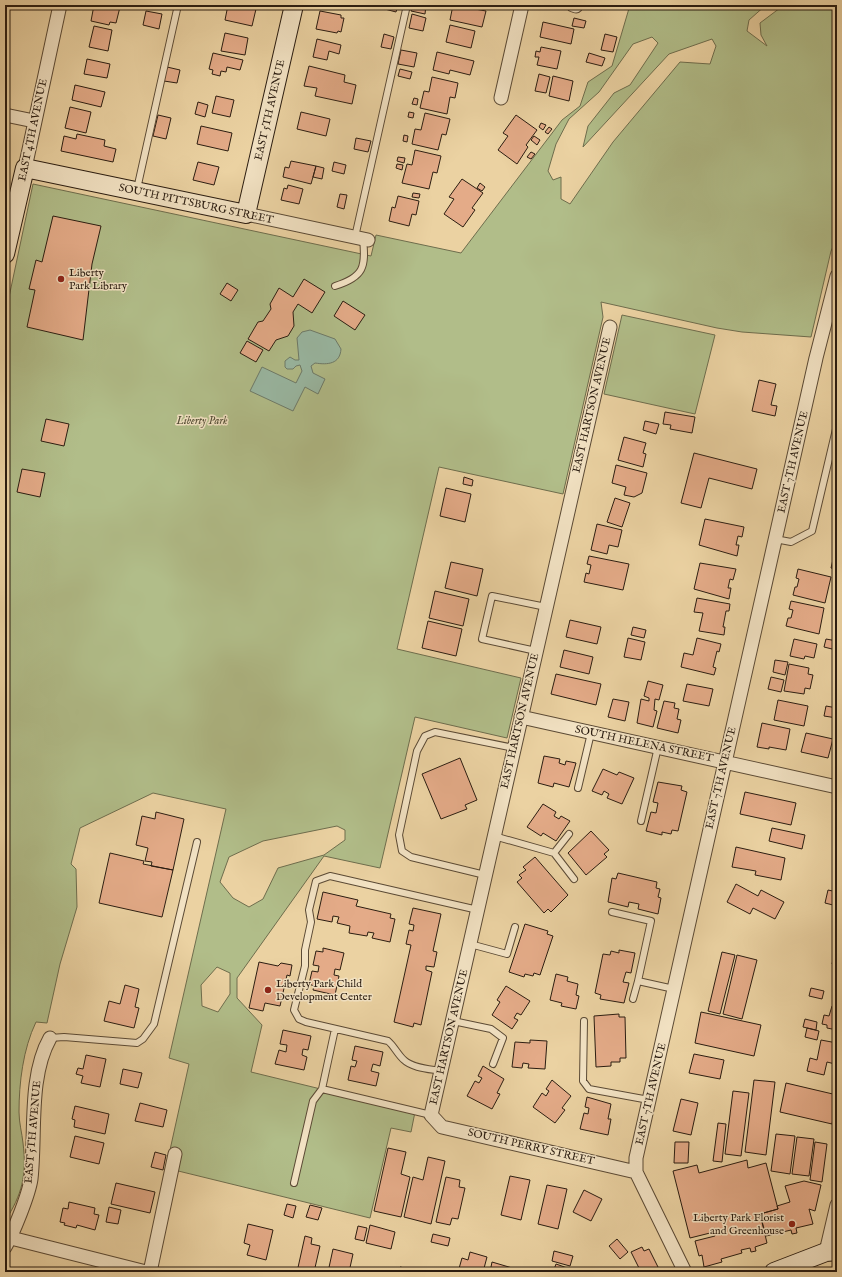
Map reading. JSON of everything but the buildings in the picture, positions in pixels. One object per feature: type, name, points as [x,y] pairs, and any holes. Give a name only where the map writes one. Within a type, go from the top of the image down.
[{"type":"street","name":"EAST 4TH AVENUE","points":[[5,254],[60,5]]},
{"type":"street","name":"EAST 5TH AVENUE","points":[[246,214],[294,5]]},
{"type":"street","points":[[501,98],[522,5]]},
{"type":"street","points":[[5,115],[34,121]]},
{"type":"street","name":"SOUTH PITTSBURG STREET","points":[[24,168],[136,190],[362,239]]},
{"type":"street","name":"EAST 7TH AVENUE","points":[[685,1272],[636,1172],[636,1158],[819,345],[837,276]]},
{"type":"street","name":"EAST HARTSON AVENUE","points":[[431,1115],[610,327]]},
{"type":"street","name":"SOUTH HELENA STREET","points":[[521,718],[837,787]]},
{"type":"street","name":"EAST 5TH AVENUE","points":[[8,1243],[31,1181],[36,1083],[42,1052],[50,1038]]},
{"type":"street","name":"SOUTH PERRY STREET","points":[[431,1115],[442,1127],[636,1172]]},
{"type":"street","points":[[150,1272],[175,1154]]},
{"type":"street","points":[[774,1272],[832,1252],[837,1205]]},
{"type":"street","points":[[8,1243],[146,1272]]},
{"type":"lane","points":[[136,190],[178,5]]},
{"type":"lane","points":[[335,286],[347,282],[359,274],[364,266],[362,239],[407,5]]},
{"type":"lane","points":[[775,539],[791,542],[812,531],[837,425]]},
{"type":"lane","points":[[536,651],[482,639],[492,596],[546,607]]},
{"type":"lane","points":[[485,875],[411,857],[402,851],[399,835],[415,759],[417,751],[425,736],[435,732],[514,748]]},
{"type":"lane","points":[[578,788],[591,733]]},
{"type":"lane","points":[[641,821],[658,747]]},
{"type":"lane","points":[[554,853],[569,834]]},
{"type":"lane","points":[[494,836],[554,853],[574,879]]},
{"type":"lane","points":[[50,1038],[64,1037],[137,1043],[149,1032],[154,1024],[197,842]]},
{"type":"lane","points":[[441,1071],[412,1065],[404,1061],[395,1047],[388,1041],[306,1022],[299,1019],[294,1010],[305,966],[305,950],[311,922],[309,910],[316,881],[330,876],[478,910]]},
{"type":"lane","points":[[612,912],[651,921],[634,999]]},
{"type":"lane","points":[[470,944],[507,954],[515,927]]},
{"type":"lane","points":[[638,981],[674,989]]},
{"type":"lane","points":[[453,1021],[491,1029],[503,1038],[493,1064]]},
{"type":"lane","points":[[584,1022],[583,1080],[589,1089],[649,1100]]},
{"type":"lane","points":[[294,1182],[313,1101],[322,1089],[335,1029]]},
{"type":"lane","points":[[322,1089],[431,1115]]},
{"type":"green space","name":"Liberty Park","points":[[630,5],[766,5],[749,20],[747,31],[767,46],[761,35],[760,23],[784,5],[837,5],[837,239],[831,251],[811,337],[742,332],[717,328],[601,302],[603,317],[563,494],[439,467],[397,649],[521,678],[507,738],[415,717],[380,868],[324,856],[237,978],[237,998],[262,1025],[251,1072],[415,1112],[411,1132],[391,1128],[370,1218],[166,1168],[189,1064],[169,1058],[226,809],[153,793],[80,828],[71,864],[76,869],[77,907],[60,964],[47,1023],[36,1022],[25,1055],[21,1078],[19,1112],[23,1139],[24,1175],[16,1202],[5,1221],[5,316],[33,184],[371,256],[376,235],[461,253],[562,120],[580,106],[588,82],[612,66]],"holes":[[[652,37],[658,43],[630,85],[614,93],[588,126],[583,147],[669,54],[712,39],[716,46],[710,64],[680,62],[613,142],[570,204],[561,199],[561,177],[553,180],[548,171],[556,144],[569,119],[599,92],[633,44]],[[337,826],[345,830],[345,840],[324,855],[278,868],[263,899],[249,907],[233,898],[220,882],[229,857],[263,841]],[[217,967],[230,973],[230,994],[218,1012],[202,1006],[201,985]]]},
{"type":"green space","points":[[622,315],[715,335],[695,414],[604,394]]},
{"type":"shaded area","points":[[310,330],[335,339],[341,349],[336,361],[324,364],[315,363],[311,366],[313,373],[325,379],[318,394],[305,387],[293,411],[250,391],[262,367],[296,383],[302,371],[300,365],[293,369],[287,369],[285,367],[285,361],[290,357],[295,360],[299,360],[297,338],[302,332]]},
{"type":"place","name":"Liberty Park Library","points":[[61,279]]},
{"type":"place","name":"Liberty Park Child Development Center","points":[[268,990]]},
{"type":"place","name":"Liberty Park Florist and Greenhouse","points":[[792,1224]]}]
